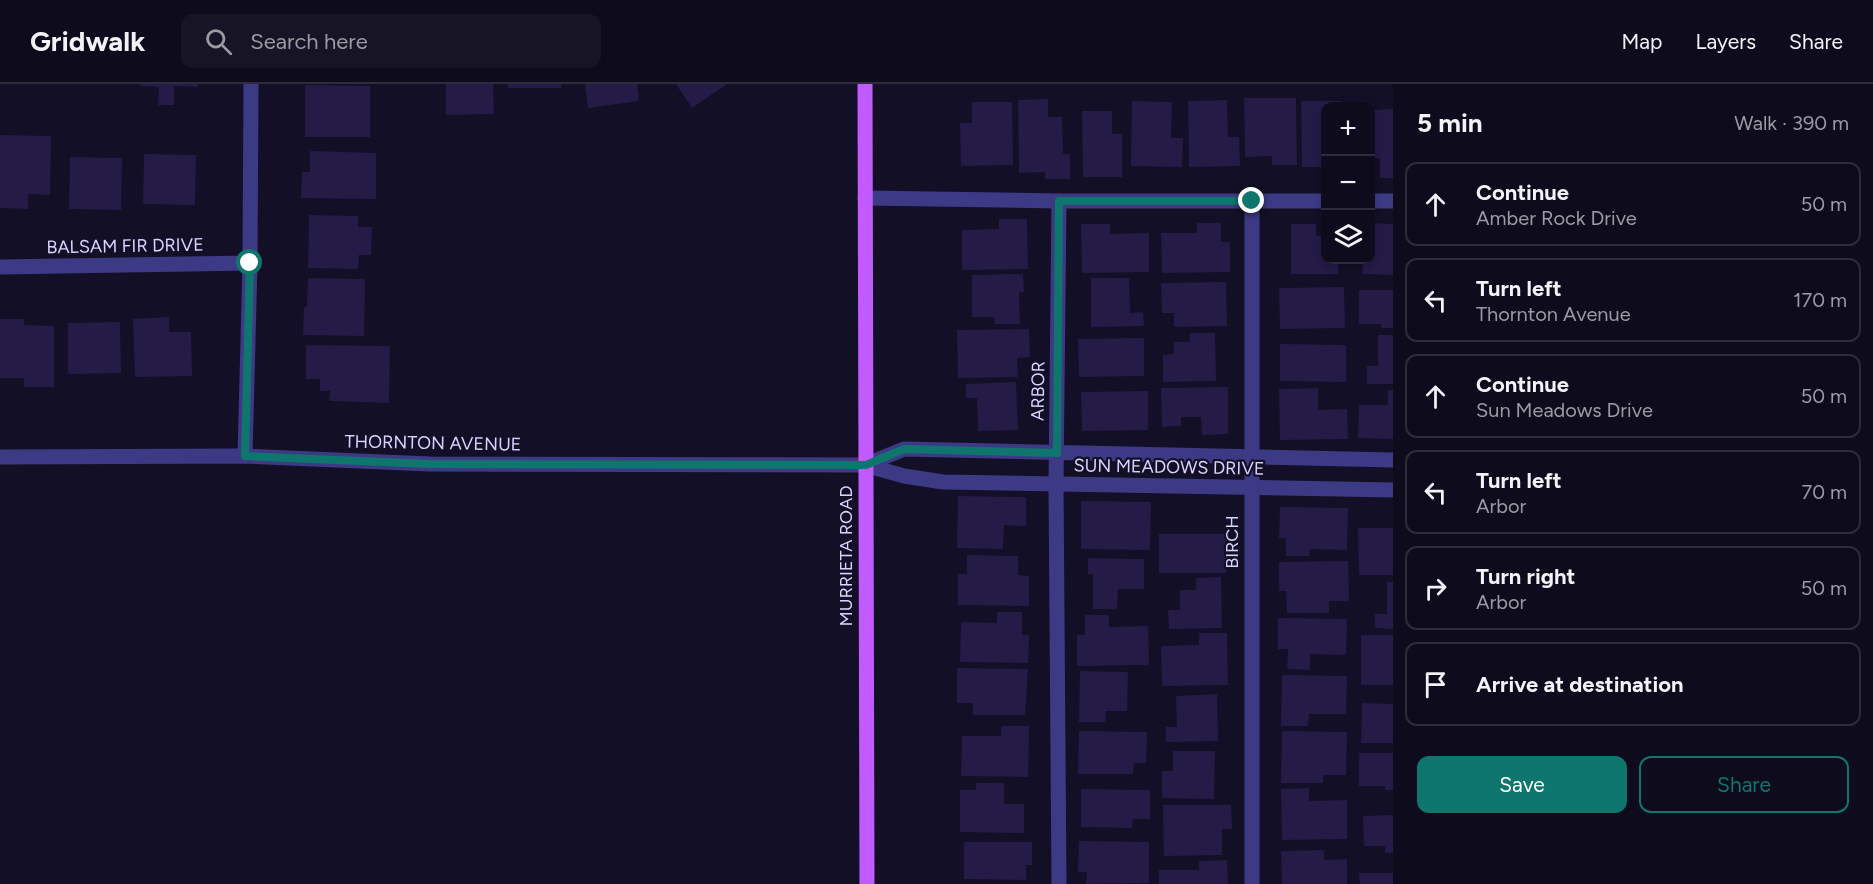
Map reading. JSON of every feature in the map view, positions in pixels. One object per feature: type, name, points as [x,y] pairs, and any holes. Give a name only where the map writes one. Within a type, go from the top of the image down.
[{"type":"main road","name":"MURRIETA ROAD","points":[[866,84],[867,884]]},
{"type":"street","points":[[245,456],[252,84]]},
{"type":"street","points":[[866,198],[1321,201]]},
{"type":"street","name":"ARBOR","points":[[1059,201],[1056,484],[1059,884]]},
{"type":"street","name":"BIRCH","points":[[1252,201],[1252,884]]},
{"type":"street","points":[[1375,201],[1393,201]]},
{"type":"street","name":"BALSAM FIR DRIVE","points":[[0,267],[250,263]]},
{"type":"street","name":"SUN MEADOWS DRIVE","points":[[866,465],[904,449],[1393,460]]},
{"type":"street","name":"THORNTON AVENUE","points":[[0,457],[245,456],[430,464],[866,465]]},
{"type":"street","name":"SUN MEADOWS DRIVE","points":[[866,465],[904,476],[943,482],[1393,490]]},
{"type":"building","points":[[140,84],[198,84],[198,87],[174,86],[174,105],[158,105],[159,87],[140,86]]},
{"type":"building","points":[[446,84],[493,84],[494,114],[446,115]]},
{"type":"building","points":[[508,84],[561,84],[561,88],[508,88]]},
{"type":"building","points":[[585,84],[637,84],[639,101],[588,108]]},
{"type":"building","points":[[676,84],[727,84],[692,108]]},
{"type":"building","points":[[305,85],[370,86],[370,137],[305,137]]},
{"type":"building","points":[[1244,98],[1296,98],[1297,165],[1272,165],[1272,156],[1245,157]]},
{"type":"building","points":[[1048,99],[1048,117],[1062,117],[1063,154],[1070,154],[1070,179],[1045,179],[1045,172],[1019,173],[1018,100]]},
{"type":"building","points":[[1227,100],[1228,137],[1239,137],[1240,166],[1189,167],[1188,101]]},
{"type":"building","points":[[1132,101],[1172,102],[1171,138],[1183,138],[1182,167],[1131,166]]},
{"type":"building","points":[[1301,101],[1342,101],[1321,102],[1321,167],[1302,167]]},
{"type":"building","points":[[972,102],[1012,102],[1013,165],[961,166],[960,123],[972,123]]},
{"type":"building","points":[[1393,109],[1393,178],[1380,178],[1380,158],[1375,158],[1375,110]]},
{"type":"building","points":[[1082,111],[1112,111],[1112,134],[1122,134],[1122,177],[1083,177]]},
{"type":"building","points":[[0,135],[51,136],[50,195],[28,194],[28,209],[0,208]]},
{"type":"building","points":[[310,151],[376,153],[376,199],[301,198],[302,172],[310,172]]},
{"type":"building","points":[[144,154],[196,155],[195,205],[143,204]]},
{"type":"building","points":[[70,157],[122,158],[121,210],[69,209]]},
{"type":"building","points":[[309,215],[358,216],[358,227],[372,227],[371,255],[359,255],[358,269],[308,268]]},
{"type":"building","points":[[999,219],[1027,219],[1028,269],[962,270],[962,230],[999,229]]},
{"type":"building","points":[[1197,223],[1221,223],[1221,242],[1230,242],[1230,272],[1162,273],[1161,233],[1197,233]]},
{"type":"building","points":[[1375,223],[1393,224],[1393,275],[1362,274],[1363,264],[1375,264]]},
{"type":"building","points":[[1081,224],[1110,224],[1110,234],[1149,233],[1149,272],[1082,273]]},
{"type":"building","points":[[1291,224],[1316,224],[1316,236],[1321,236],[1321,264],[1338,264],[1338,274],[1291,274]]},
{"type":"building","points":[[1023,274],[1024,292],[1019,292],[1020,324],[995,324],[994,317],[972,317],[972,275]]},
{"type":"building","points":[[308,278],[365,279],[364,336],[303,335]]},
{"type":"building","points":[[1091,278],[1129,278],[1130,313],[1143,312],[1144,326],[1091,327]]},
{"type":"building","points":[[1226,282],[1227,326],[1174,327],[1174,313],[1162,313],[1161,283]]},
{"type":"building","points":[[1344,287],[1345,328],[1280,329],[1279,288]]},
{"type":"building","points":[[1359,290],[1393,290],[1393,328],[1381,328],[1381,324],[1359,324]]},
{"type":"building","points":[[169,317],[169,332],[191,332],[192,376],[135,377],[133,319]]},
{"type":"building","points":[[0,319],[24,319],[24,325],[54,326],[54,387],[24,387],[24,378],[0,378]]},
{"type":"building","points":[[120,322],[121,373],[68,374],[68,323]]},
{"type":"building","points":[[1029,329],[1030,357],[1017,358],[1018,377],[958,378],[957,330]]},
{"type":"building","points":[[1190,333],[1215,333],[1216,381],[1163,382],[1163,355],[1174,354],[1174,342],[1190,342]]},
{"type":"building","points":[[1378,335],[1393,335],[1393,384],[1367,384],[1367,366],[1378,366]]},
{"type":"building","points":[[1144,338],[1144,376],[1079,377],[1078,339]]},
{"type":"building","points":[[1280,344],[1346,345],[1346,382],[1280,381]]},
{"type":"building","points":[[306,345],[390,346],[389,403],[329,401],[330,391],[320,391],[320,379],[306,379]]},
{"type":"building","points":[[1016,382],[1018,430],[978,431],[977,398],[966,398],[966,384]]},
{"type":"building","points":[[1228,387],[1228,434],[1202,435],[1201,417],[1181,417],[1181,426],[1162,427],[1161,388]]},
{"type":"building","points":[[1318,388],[1318,410],[1347,409],[1348,439],[1280,440],[1279,389]]},
{"type":"building","points":[[1388,390],[1393,390],[1393,439],[1358,438],[1359,405],[1388,405]]},
{"type":"building","points":[[1148,391],[1148,430],[1082,431],[1081,392]]},
{"type":"building","points":[[958,496],[1026,497],[1026,526],[1004,525],[1003,549],[957,548]]},
{"type":"building","points":[[1081,501],[1151,502],[1150,550],[1081,549]]},
{"type":"building","points":[[1280,507],[1348,508],[1347,550],[1310,549],[1309,556],[1286,556],[1286,538],[1279,538]]},
{"type":"building","points":[[1358,528],[1393,528],[1393,575],[1359,575]]},
{"type":"building","points":[[1159,534],[1226,534],[1226,573],[1159,573]]},
{"type":"building","points":[[967,555],[1018,556],[1018,575],[1029,576],[1029,606],[958,605],[958,574],[967,574]]},
{"type":"building","points":[[1088,558],[1144,559],[1144,589],[1118,589],[1117,609],[1093,609],[1093,574],[1088,574]]},
{"type":"building","points":[[1348,561],[1349,601],[1329,601],[1329,613],[1287,613],[1286,591],[1279,591],[1279,562]]},
{"type":"building","points":[[1221,577],[1222,628],[1169,629],[1168,610],[1180,610],[1180,590],[1196,590],[1196,578]]},
{"type":"building","points":[[1387,582],[1393,582],[1393,629],[1375,628],[1375,614],[1387,614]]},
{"type":"building","points":[[997,612],[1022,612],[1022,635],[1029,635],[1028,663],[960,662],[961,622],[997,623]]},
{"type":"building","points":[[1085,615],[1109,615],[1109,627],[1148,626],[1149,665],[1077,666],[1077,635],[1085,635]]},
{"type":"building","points":[[1278,618],[1347,619],[1346,655],[1310,654],[1310,670],[1287,669],[1288,649],[1278,649]]},
{"type":"building","points":[[1199,633],[1227,633],[1228,685],[1162,686],[1161,646],[1199,645]]},
{"type":"building","points":[[1361,635],[1393,635],[1393,685],[1361,685]]},
{"type":"building","points":[[957,668],[1028,669],[1025,715],[973,715],[973,703],[957,703]]},
{"type":"building","points":[[1080,671],[1128,672],[1127,711],[1106,711],[1105,722],[1079,722]]},
{"type":"building","points":[[1282,675],[1347,676],[1346,714],[1309,714],[1308,726],[1281,726]]},
{"type":"building","points":[[1217,694],[1218,741],[1166,742],[1166,727],[1177,727],[1176,696]]},
{"type":"building","points":[[1362,703],[1393,704],[1393,743],[1361,743]]},
{"type":"building","points":[[1001,726],[1029,726],[1028,777],[961,776],[962,736],[1001,736]]},
{"type":"building","points":[[1079,731],[1147,732],[1146,763],[1134,763],[1133,774],[1078,774]]},
{"type":"building","points":[[1282,731],[1347,732],[1346,775],[1323,775],[1323,783],[1281,783]]},
{"type":"building","points":[[1173,751],[1215,751],[1214,799],[1162,798],[1162,771],[1173,771]]},
{"type":"building","points":[[1359,753],[1393,753],[1393,790],[1385,790],[1385,786],[1359,786]]},
{"type":"building","points":[[976,783],[1004,783],[1004,804],[1024,804],[1024,833],[960,832],[960,790],[976,790]]},
{"type":"building","points":[[1309,788],[1309,801],[1347,800],[1347,839],[1282,840],[1281,789]]},
{"type":"building","points":[[1081,789],[1150,790],[1150,819],[1133,819],[1132,828],[1081,827]]},
{"type":"building","points":[[1163,805],[1231,805],[1232,829],[1222,829],[1222,855],[1164,856]]},
{"type":"building","points":[[1393,815],[1393,853],[1385,853],[1385,846],[1364,846],[1363,816]]},
{"type":"building","points":[[1079,841],[1149,842],[1149,883],[1086,884],[1087,872],[1078,872]]},
{"type":"building","points":[[964,842],[1032,842],[1032,865],[1026,865],[1026,880],[964,879]]},
{"type":"building","points":[[1324,850],[1324,860],[1347,859],[1347,884],[1282,884],[1281,851]]},
{"type":"building","points":[[1227,860],[1228,884],[1159,884],[1159,870],[1199,870],[1199,861]]},
{"type":"building","points":[[1359,873],[1393,873],[1393,884],[1360,884]]},
{"type":"route","points":[[250,263],[245,456],[430,464],[866,465],[904,449],[1057,453],[1059,201],[1252,201]]}]
